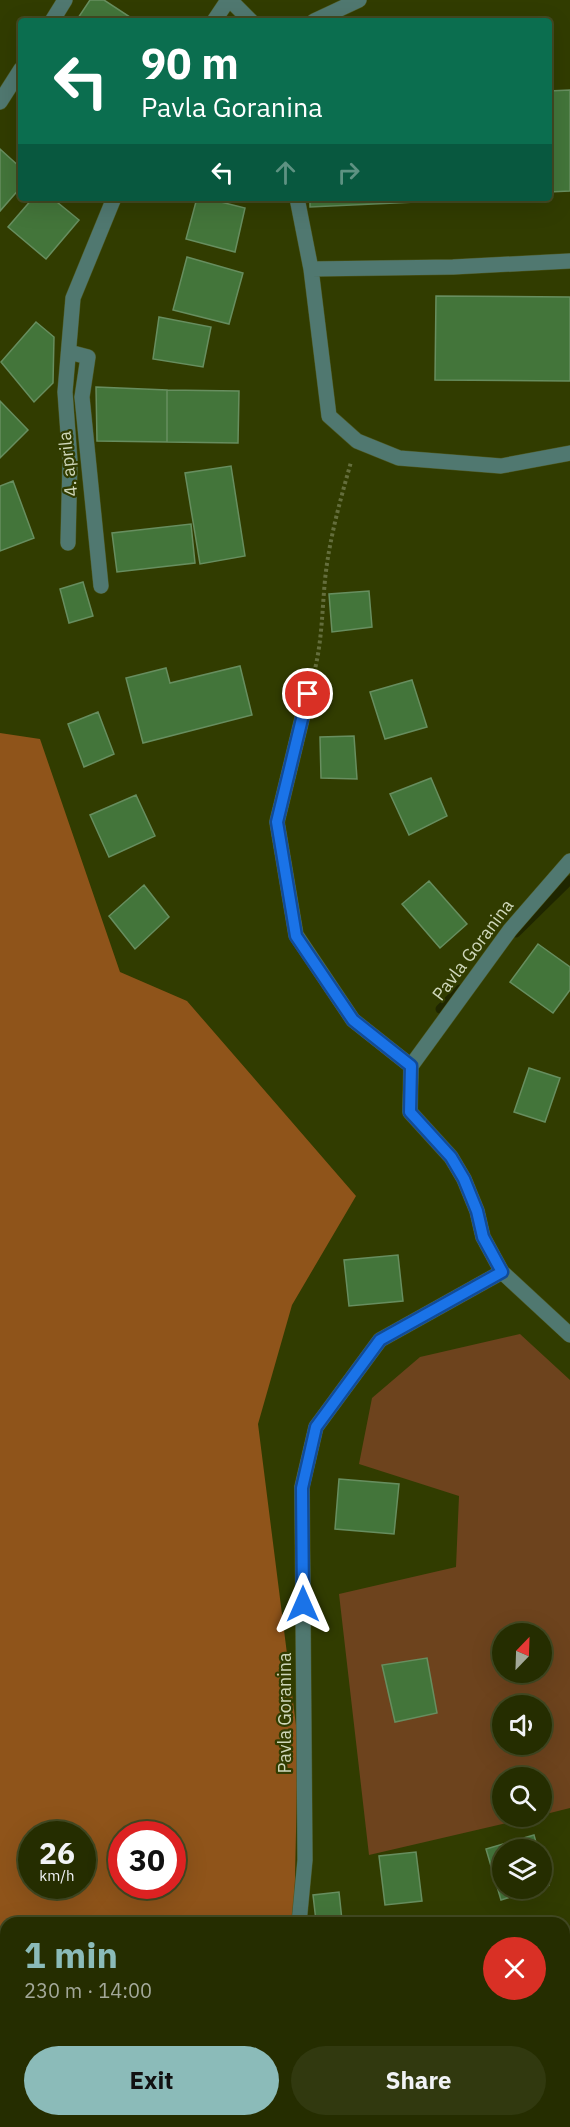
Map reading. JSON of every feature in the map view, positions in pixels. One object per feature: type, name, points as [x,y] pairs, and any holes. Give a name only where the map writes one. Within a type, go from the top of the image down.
[{"type":"street","points":[[54,18],[65,0]]},
{"type":"street","points":[[216,18],[229,0],[248,18]]},
{"type":"street","points":[[320,18],[359,0]]},
{"type":"street","points":[[0,102],[18,74]]},
{"type":"street","name":"4. aprila","points":[[68,543],[70,461],[65,392],[74,298],[113,201]]},
{"type":"street","points":[[298,201],[311,269],[328,416],[357,441],[399,458],[501,466],[570,453]]},
{"type":"street","points":[[311,269],[453,267],[570,261]]},
{"type":"street","name":"4. aprila","points":[[69,352],[88,357],[82,397],[101,586]]},
{"type":"street","points":[[308,694],[277,822],[296,936],[353,1020],[411,1066],[410,1112],[451,1157],[464,1179],[477,1211],[483,1237],[502,1272],[570,1335]]},
{"type":"street","name":"Pavla Goranina","points":[[411,1066],[510,930],[570,861]]},
{"type":"street","name":"Pavla Goranina","points":[[300,1917],[305,1860],[302,1488],[316,1427],[380,1340],[502,1272]]},
{"type":"path","points":[[308,694],[320,651],[325,579],[336,513],[357,441]]},
{"type":"shaded area","points":[[0,733],[40,739],[120,972],[187,1001],[356,1196],[292,1305],[258,1424],[298,1741],[294,1917],[0,1917]]},
{"type":"shaded area","points":[[520,1334],[570,1380],[570,1808],[552,1812],[552,1767],[492,1767],[492,1826],[369,1855],[339,1594],[456,1567],[459,1496],[359,1464],[372,1398],[420,1357]]},
{"type":"building","points":[[90,0],[104,0],[131,18],[78,18]]},
{"type":"building","points":[[570,90],[570,191],[552,192],[552,91]]},
{"type":"building","points":[[0,149],[18,165],[18,190],[0,211]]},
{"type":"building","points":[[30,201],[56,201],[79,220],[46,259],[8,227]]},
{"type":"building","points":[[196,201],[217,201],[245,208],[235,252],[186,239]]},
{"type":"building","points":[[310,201],[438,201],[310,207]]},
{"type":"building","points":[[187,257],[243,273],[229,324],[173,310]]},
{"type":"building","points":[[436,296],[570,297],[570,381],[435,380]]},
{"type":"building","points":[[159,317],[211,327],[203,367],[153,359]]},
{"type":"building","points":[[36,322],[54,337],[53,383],[34,402],[1,362]]},
{"type":"building","points":[[96,387],[167,390],[167,442],[97,441]]},
{"type":"building","points":[[167,390],[239,391],[238,443],[167,442]]},
{"type":"building","points":[[0,401],[28,430],[0,458]]},
{"type":"building","points":[[231,466],[245,556],[200,564],[185,473]]},
{"type":"building","points":[[13,481],[34,538],[0,551],[0,486]]},
{"type":"building","points":[[191,524],[195,563],[117,572],[112,533]]},
{"type":"building","points":[[83,582],[93,616],[69,623],[60,589]]},
{"type":"building","points":[[369,591],[372,627],[332,632],[329,594]]},
{"type":"building","points":[[240,666],[252,715],[143,743],[126,678],[166,668],[170,683]]},
{"type":"building","points":[[412,680],[427,727],[385,739],[370,692]]},
{"type":"building","points":[[98,712],[114,754],[84,767],[68,724]]},
{"type":"building","points":[[354,736],[357,779],[321,778],[320,737]]},
{"type":"building","points":[[431,778],[447,816],[409,835],[390,794]]},
{"type":"building","points":[[136,795],[155,836],[109,857],[90,815]]},
{"type":"building","points":[[429,881],[467,924],[440,948],[402,904]]},
{"type":"building","points":[[144,885],[169,917],[135,949],[109,916]]},
{"type":"building","points":[[538,944],[570,967],[570,990],[553,1013],[510,982]]},
{"type":"building","points":[[529,1068],[560,1078],[545,1122],[514,1112]]},
{"type":"building","points":[[398,1255],[403,1301],[349,1306],[344,1260]]},
{"type":"building","points":[[339,1479],[399,1484],[394,1534],[335,1529]]},
{"type":"building","points":[[427,1658],[437,1713],[395,1722],[382,1665]]},
{"type":"building","points":[[534,1835],[535,1839],[520,1839]]},
{"type":"building","points":[[492,1847],[492,1869],[486,1849]]},
{"type":"building","points":[[416,1852],[422,1901],[385,1905],[379,1856]]},
{"type":"building","points":[[339,1892],[342,1917],[316,1917],[313,1895]]},
{"type":"waterway","points":[[516,933],[570,880]]},
{"type":"waterway","points":[[440,1009],[460,989]]},
{"type":"route","points":[[303,1604],[302,1488],[316,1427],[380,1340],[502,1272],[483,1237],[477,1211],[464,1179],[451,1157],[410,1112],[411,1066],[353,1020],[296,936],[277,822],[308,694]]}]
